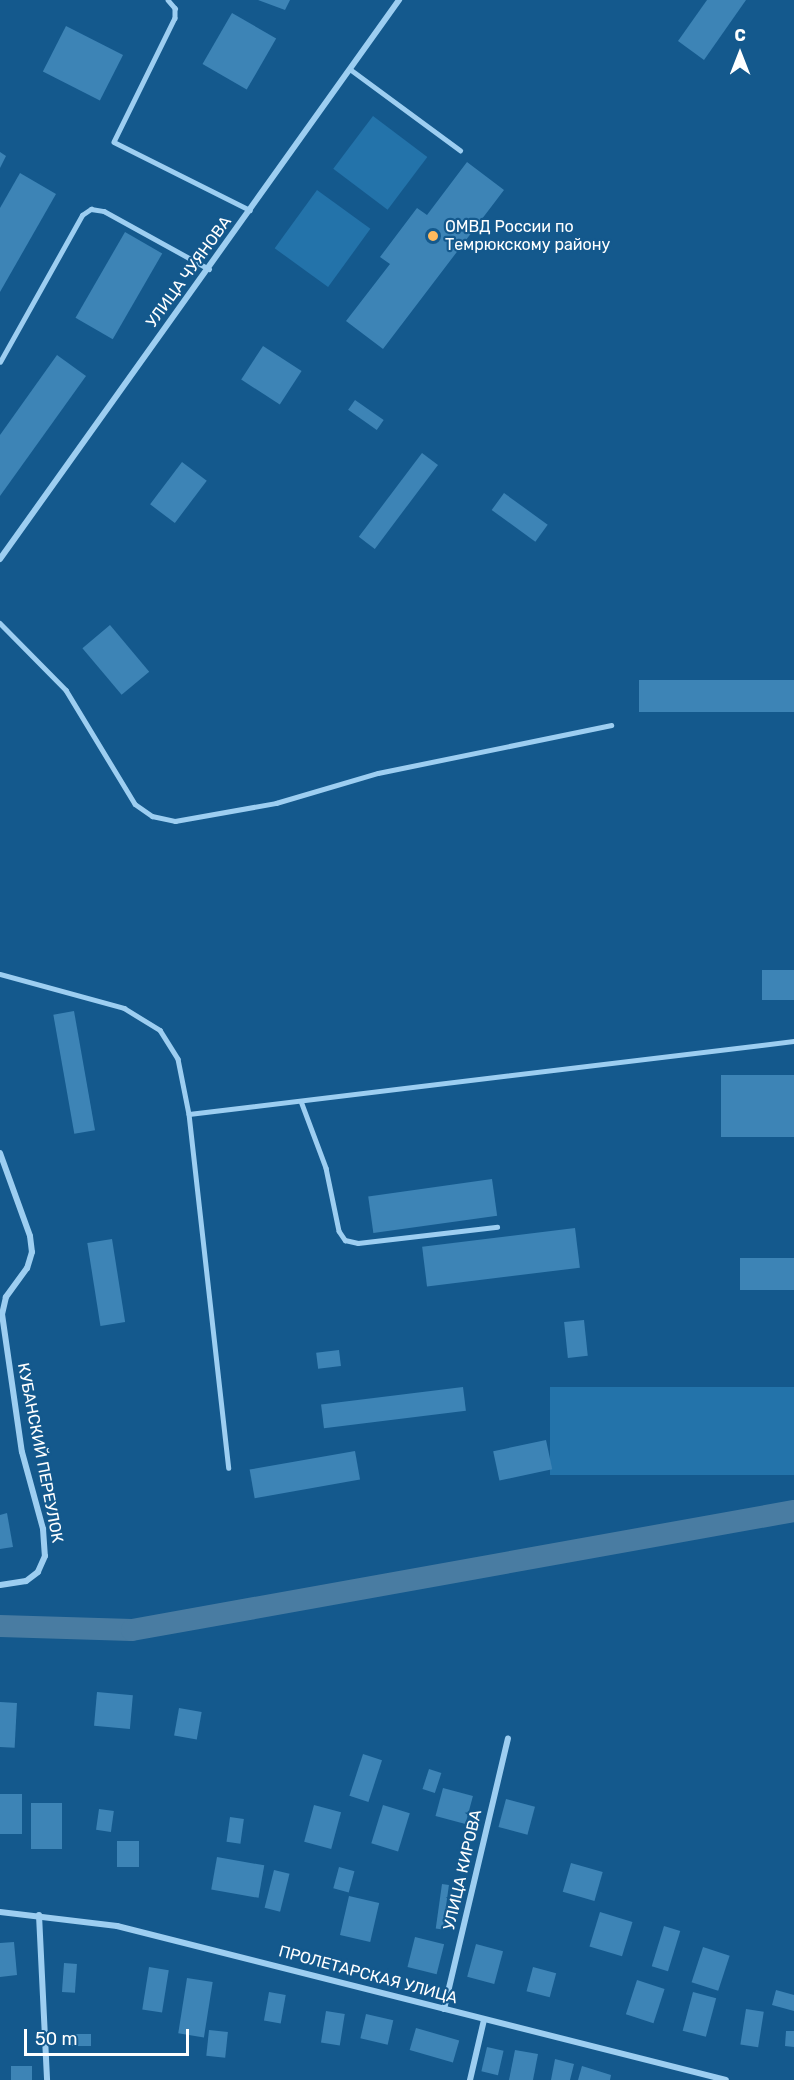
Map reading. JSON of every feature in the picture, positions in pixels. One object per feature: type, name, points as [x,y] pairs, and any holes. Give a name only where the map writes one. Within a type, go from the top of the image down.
[{"type":"street","name":"УЛИЦА ЧУЯНОВА","points":[[0,559],[399,0]]},
{"type":"street","name":"КУБАНСКИЙ ПЕРЕУЛОК","points":[[0,1153],[30,1236],[32,1252],[27,1268],[6,1297],[2,1314],[22,1452],[43,1529],[45,1556],[38,1572],[26,1581],[0,1585]]},
{"type":"street","name":"УЛИЦА КИРОВА","points":[[444,2009],[508,1738]]},
{"type":"street","name":"ПРОЛЕТАРСКАЯ УЛИЦА","points":[[0,1912],[117,1926],[726,2080]]},
{"type":"street","points":[[39,1915],[47,2080]]},
{"type":"street","points":[[470,2080],[484,2020]]},
{"type":"lane","points":[[168,0],[175,8],[175,18],[114,142],[250,210]]},
{"type":"lane","points":[[350,69],[460,150]]},
{"type":"lane","points":[[0,362],[82,215],[91,209],[104,211],[208,269]]},
{"type":"lane","points":[[0,623],[66,690],[135,804],[152,816],[175,821],[276,802],[378,773],[611,725]]},
{"type":"lane","points":[[0,974],[124,1008],[160,1030],[178,1059],[189,1114],[229,1468]]},
{"type":"lane","points":[[189,1114],[794,1041]]},
{"type":"lane","points":[[301,1101],[326,1168],[339,1231],[345,1240],[358,1243],[497,1227]]},
{"type":"shaded area","points":[[373,116],[427,157],[388,210],[333,169]]},
{"type":"shaded area","points":[[317,190],[370,229],[328,287],[275,248]]},
{"type":"shaded area","points":[[550,1387],[794,1387],[794,1475],[550,1475]]},
{"type":"building","points":[[258,0],[290,0],[285,10]]},
{"type":"building","points":[[707,0],[746,0],[704,60],[678,41]]},
{"type":"building","points":[[232,13],[276,38],[247,90],[202,64]]},
{"type":"building","points":[[66,26],[123,55],[100,100],[43,71]]},
{"type":"building","points":[[0,152],[6,156],[0,168]]},
{"type":"building","name":"ОМВД России по Темрюкскому району","points":[[467,162],[504,190],[383,349],[346,321],[390,264],[380,257],[417,208],[427,215]]},
{"type":"building","points":[[20,173],[56,194],[0,292],[0,208]]},
{"type":"building","points":[[125,232],[162,253],[113,339],[76,318]]},
{"type":"building","points":[[263,346],[302,371],[280,405],[241,380]]},
{"type":"building","points":[[57,355],[86,376],[0,496],[0,435]]},
{"type":"building","points":[[355,400],[384,420],[377,430],[348,410]]},
{"type":"building","points":[[422,453],[438,465],[375,549],[359,537]]},
{"type":"building","points":[[182,462],[207,481],[175,523],[150,504]]},
{"type":"building","points":[[504,493],[548,525],[535,542],[492,510]]},
{"type":"building","points":[[110,625],[149,672],[122,695],[82,648]]},
{"type":"building","points":[[639,680],[794,680],[794,712],[639,712]]},
{"type":"building","points":[[762,970],[794,970],[794,1000],[762,1000]]},
{"type":"building","points":[[74,1011],[95,1130],[74,1134],[53,1015]]},
{"type":"building","points":[[721,1075],[794,1075],[794,1137],[721,1137]]},
{"type":"building","points":[[492,1179],[497,1216],[373,1233],[368,1196]]},
{"type":"building","points":[[575,1228],[580,1268],[427,1286],[422,1247]]},
{"type":"building","points":[[112,1239],[125,1322],[100,1326],[87,1243]]},
{"type":"building","points":[[740,1258],[794,1258],[794,1290],[740,1290]]},
{"type":"building","points":[[584,1320],[588,1356],[568,1358],[564,1322]]},
{"type":"building","points":[[339,1350],[341,1366],[318,1369],[316,1353]]},
{"type":"building","points":[[463,1387],[466,1411],[324,1428],[321,1404]]},
{"type":"building","points":[[546,1440],[552,1469],[499,1481],[493,1451]]},
{"type":"building","points":[[355,1451],[360,1480],[255,1498],[250,1470]]},
{"type":"building","points":[[7,1513],[13,1547],[0,1549],[0,1515]]},
{"type":"building","points":[[97,1692],[133,1695],[130,1729],[94,1726]]},
{"type":"building","points":[[0,1702],[17,1703],[15,1748],[0,1747]]},
{"type":"building","points":[[179,1708],[202,1712],[197,1740],[174,1736]]},
{"type":"building","points":[[363,1754],[382,1760],[368,1802],[349,1796]]},
{"type":"building","points":[[429,1769],[441,1773],[435,1793],[423,1789]]},
{"type":"building","points":[[443,1788],[473,1796],[465,1824],[435,1816]]},
{"type":"building","points":[[0,1794],[22,1794],[22,1834],[0,1834]]},
{"type":"building","points":[[506,1799],[535,1807],[527,1835],[498,1827]]},
{"type":"building","points":[[31,1803],[62,1803],[62,1849],[31,1849]]},
{"type":"building","points":[[314,1805],[341,1812],[331,1849],[304,1842]]},
{"type":"building","points":[[383,1805],[410,1813],[398,1851],[371,1843]]},
{"type":"building","points":[[99,1809],[114,1811],[111,1832],[96,1830]]},
{"type":"building","points":[[230,1817],[244,1819],[240,1844],[227,1842]]},
{"type":"building","points":[[117,1841],[139,1841],[139,1867],[117,1867]]},
{"type":"building","points":[[217,1857],[264,1865],[259,1898],[211,1889]]},
{"type":"building","points":[[571,1863],[603,1872],[594,1901],[563,1892]]},
{"type":"building","points":[[339,1867],[354,1871],[349,1892],[333,1888]]},
{"type":"building","points":[[274,1870],[290,1874],[280,1912],[265,1908]]},
{"type":"building","points":[[442,1884],[449,1885],[443,1930],[436,1929]]},
{"type":"building","points":[[349,1896],[379,1903],[370,1942],[340,1935]]},
{"type":"building","points":[[600,1912],[633,1922],[622,1956],[589,1946]]},
{"type":"building","points":[[664,1926],[680,1931],[668,1971],[652,1966]]},
{"type":"building","points":[[415,1937],[444,1944],[437,1974],[408,1967]]},
{"type":"building","points":[[14,1942],[17,1975],[0,1977],[0,1943]]},
{"type":"building","points":[[476,1944],[503,1951],[494,1984],[467,1977]]},
{"type":"building","points":[[703,1947],[730,1956],[718,1991],[692,1982]]},
{"type":"building","points":[[64,1963],[77,1964],[75,1993],[62,1992]]},
{"type":"building","points":[[149,1967],[169,1970],[162,2013],[142,2009]]},
{"type":"building","points":[[533,1967],[556,1973],[550,1997],[527,1991]]},
{"type":"building","points":[[187,1978],[213,1982],[204,2037],[178,2033]]},
{"type":"building","points":[[637,1980],[665,1989],[653,2023],[626,2014]]},
{"type":"building","points":[[776,1990],[794,1995],[794,2011],[772,2005]]},
{"type":"building","points":[[269,1992],[286,1995],[281,2024],[264,2021]]},
{"type":"building","points":[[693,1992],[716,1998],[706,2037],[683,2031]]},
{"type":"building","points":[[746,2009],[764,2012],[758,2047],[740,2045]]},
{"type":"building","points":[[326,2011],[345,2014],[340,2046],[321,2043]]},
{"type":"building","points":[[366,2014],[393,2020],[388,2045],[360,2038]]},
{"type":"building","points":[[416,2028],[459,2040],[453,2063],[410,2050]]},
{"type":"building","points":[[209,2030],[228,2032],[225,2058],[206,2056]]},
{"type":"building","points":[[786,2031],[794,2031],[794,2047],[785,2046]]},
{"type":"building","points":[[68,2034],[91,2034],[91,2046],[68,2046]]},
{"type":"building","points":[[487,2047],[504,2051],[498,2075],[481,2071]]},
{"type":"building","points":[[515,2050],[538,2054],[533,2080],[509,2080]]},
{"type":"building","points":[[555,2059],[574,2064],[570,2080],[551,2080]]},
{"type":"building","points":[[11,2066],[32,2066],[32,2080],[11,2080]]},
{"type":"building","points":[[582,2066],[611,2075],[610,2080],[578,2080]]},
{"type":"waterway","points":[[0,1626],[132,1630],[794,1511]]},
{"type":"place","name":"ОМВД России по Темрюкскому району","points":[[433,236]]}]
